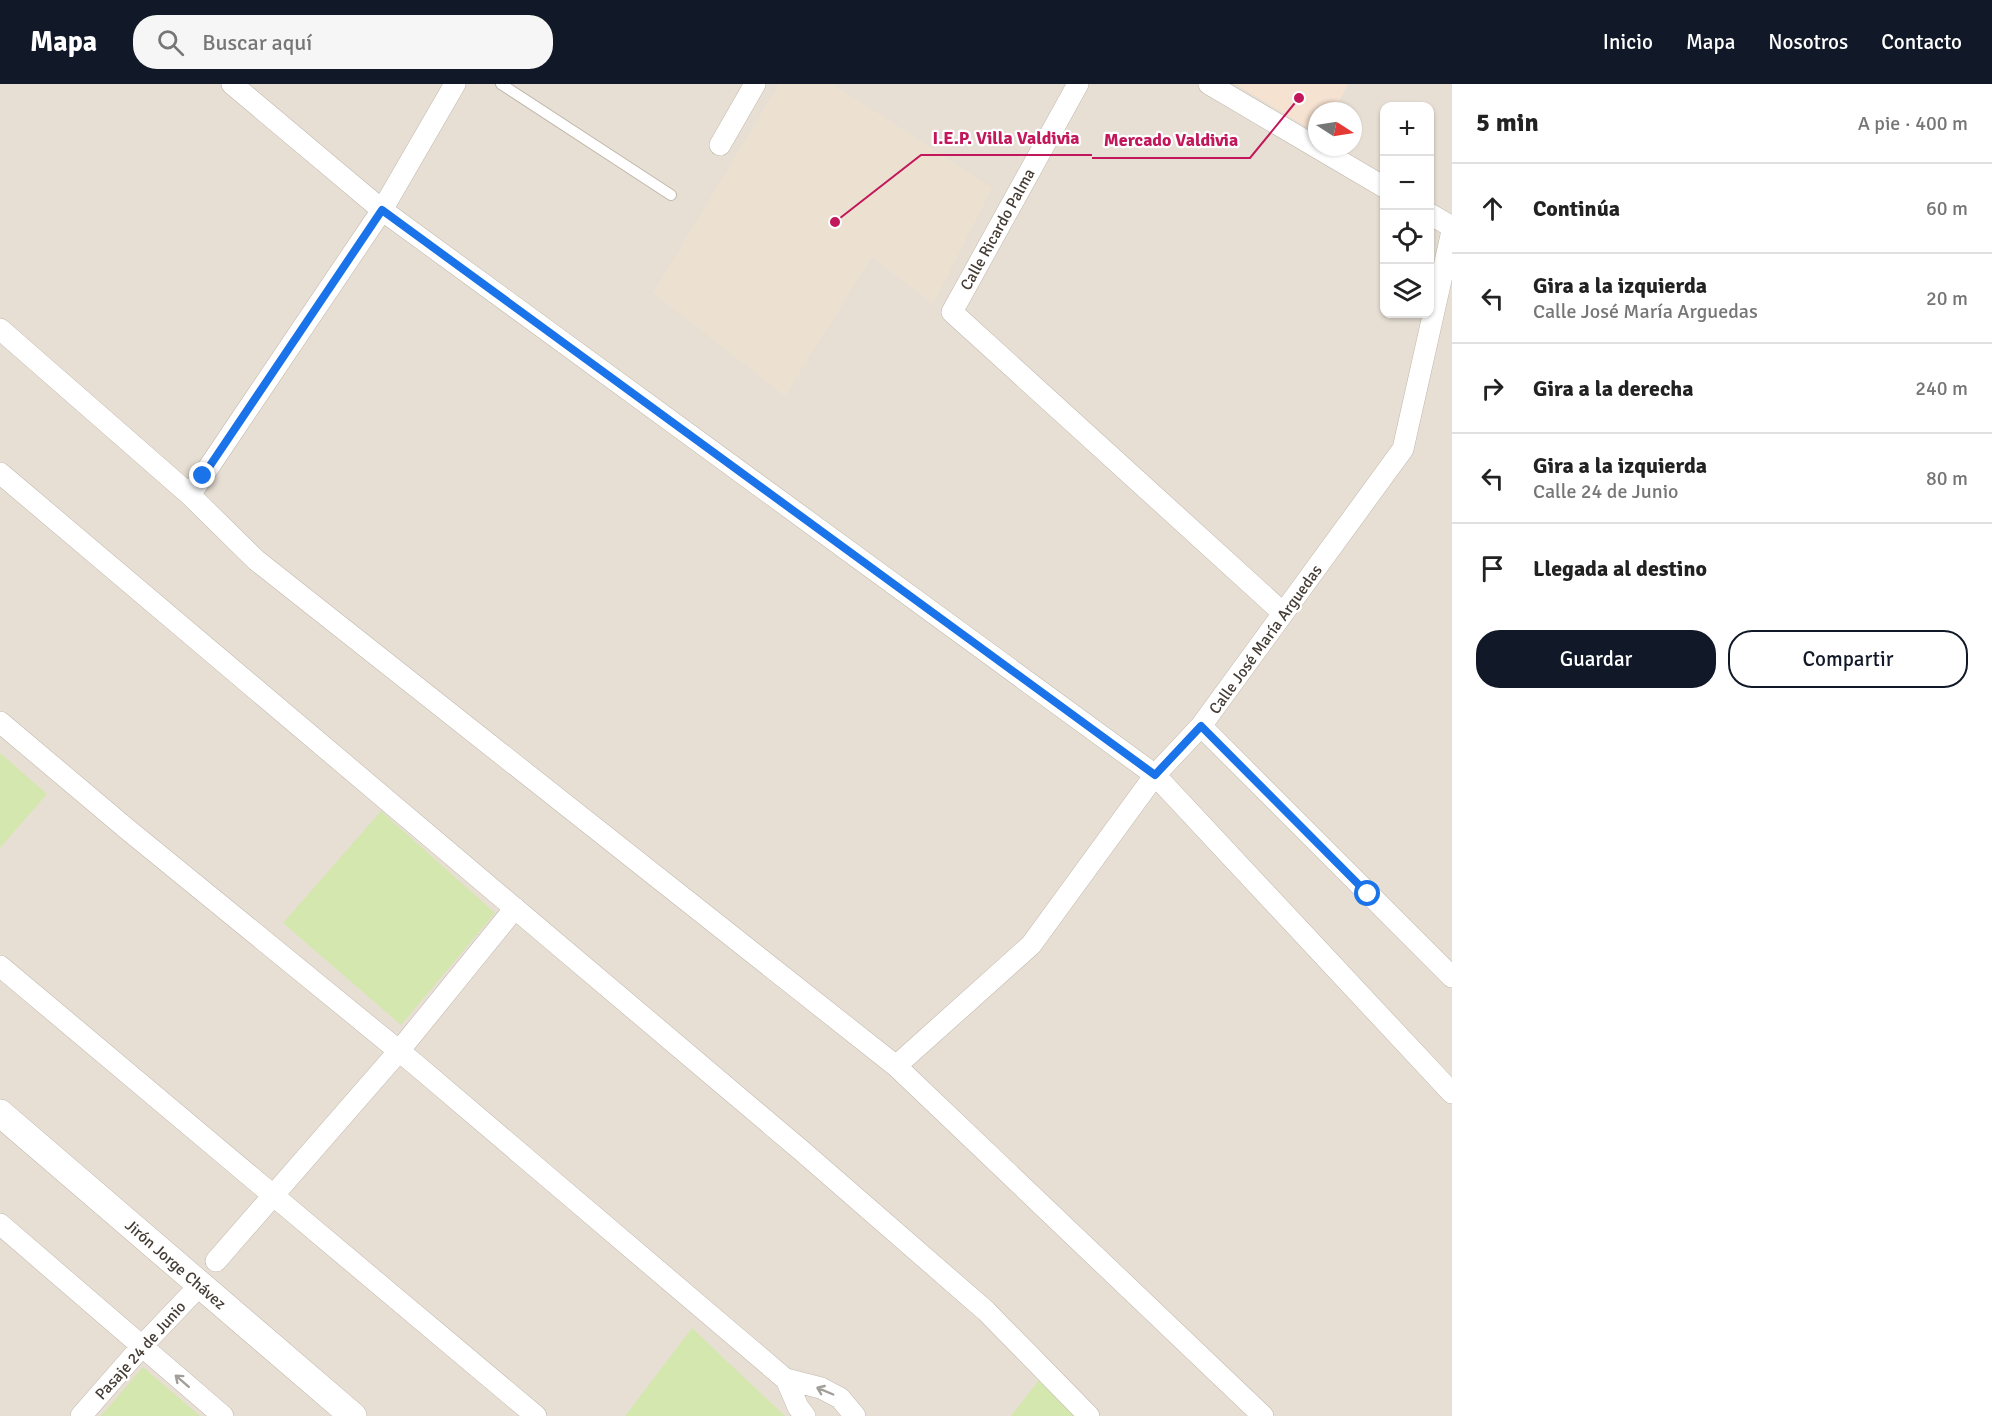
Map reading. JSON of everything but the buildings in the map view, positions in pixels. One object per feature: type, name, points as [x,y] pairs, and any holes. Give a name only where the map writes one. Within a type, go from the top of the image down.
[{"type":"street","points":[[232,84],[382,210],[1155,775],[1452,1093]]},
{"type":"street","points":[[190,495],[382,210],[455,84]]},
{"type":"street","points":[[720,145],[755,84]]},
{"type":"street","name":"Calle Ricardo Palma","points":[[1078,84],[951,312],[1284,613]]},
{"type":"street","points":[[1209,84],[1380,186]]},
{"type":"street","points":[[1434,217],[1452,229]]},
{"type":"street","name":"Calle José María Arguedas","points":[[896,1066],[1031,945],[1155,775],[1201,726],[1403,449],[1452,229]]},
{"type":"street","points":[[0,329],[190,495],[256,560],[896,1066],[1263,1416]]},
{"type":"street","points":[[0,473],[802,1151],[986,1311],[1089,1416]]},
{"type":"street","points":[[0,722],[136,837],[399,1051],[786,1379],[821,1388],[840,1398],[855,1416]]},
{"type":"street","points":[[1201,726],[1452,977]]},
{"type":"street","points":[[216,1261],[399,1051],[515,908]]},
{"type":"street","points":[[0,966],[536,1416]]},
{"type":"street","name":"Jirón Jorge Chávez","points":[[0,1113],[353,1416]]},
{"type":"street","points":[[0,1224],[223,1416]]},
{"type":"street","name":"Pasaje 24 de Junio","points":[[81,1416],[142,1346],[200,1285]]},
{"type":"street","points":[[786,1379],[798,1407],[805,1416]]},
{"type":"lane","points":[[501,84],[671,195]]},
{"type":"shaded area","points":[[0,84],[1452,84],[1452,1416],[0,1416]]},
{"type":"shaded area","points":[[779,84],[833,84],[992,188],[933,304],[872,257],[785,396],[653,293]]},
{"type":"shaded area","points":[[1235,84],[1348,84],[1339,102],[1308,102],[1308,128]]},
{"type":"green space","points":[[0,753],[47,794],[0,848]]},
{"type":"green space","points":[[381,811],[495,913],[401,1025],[283,923]]},
{"type":"green space","points":[[692,1328],[785,1416],[625,1416]]},
{"type":"green space","points":[[143,1367],[200,1416],[101,1416]]},
{"type":"green space","points":[[1039,1380],[1076,1416],[1011,1416]]},
{"type":"place","name":"Mercado Valdivia","points":[[1299,98]]},
{"type":"place","name":"I.E.P. Villa Valdivia","points":[[835,222]]},
{"type":"route","points":[[203,476],[382,210],[1155,775],[1201,726],[1368,894]]}]
